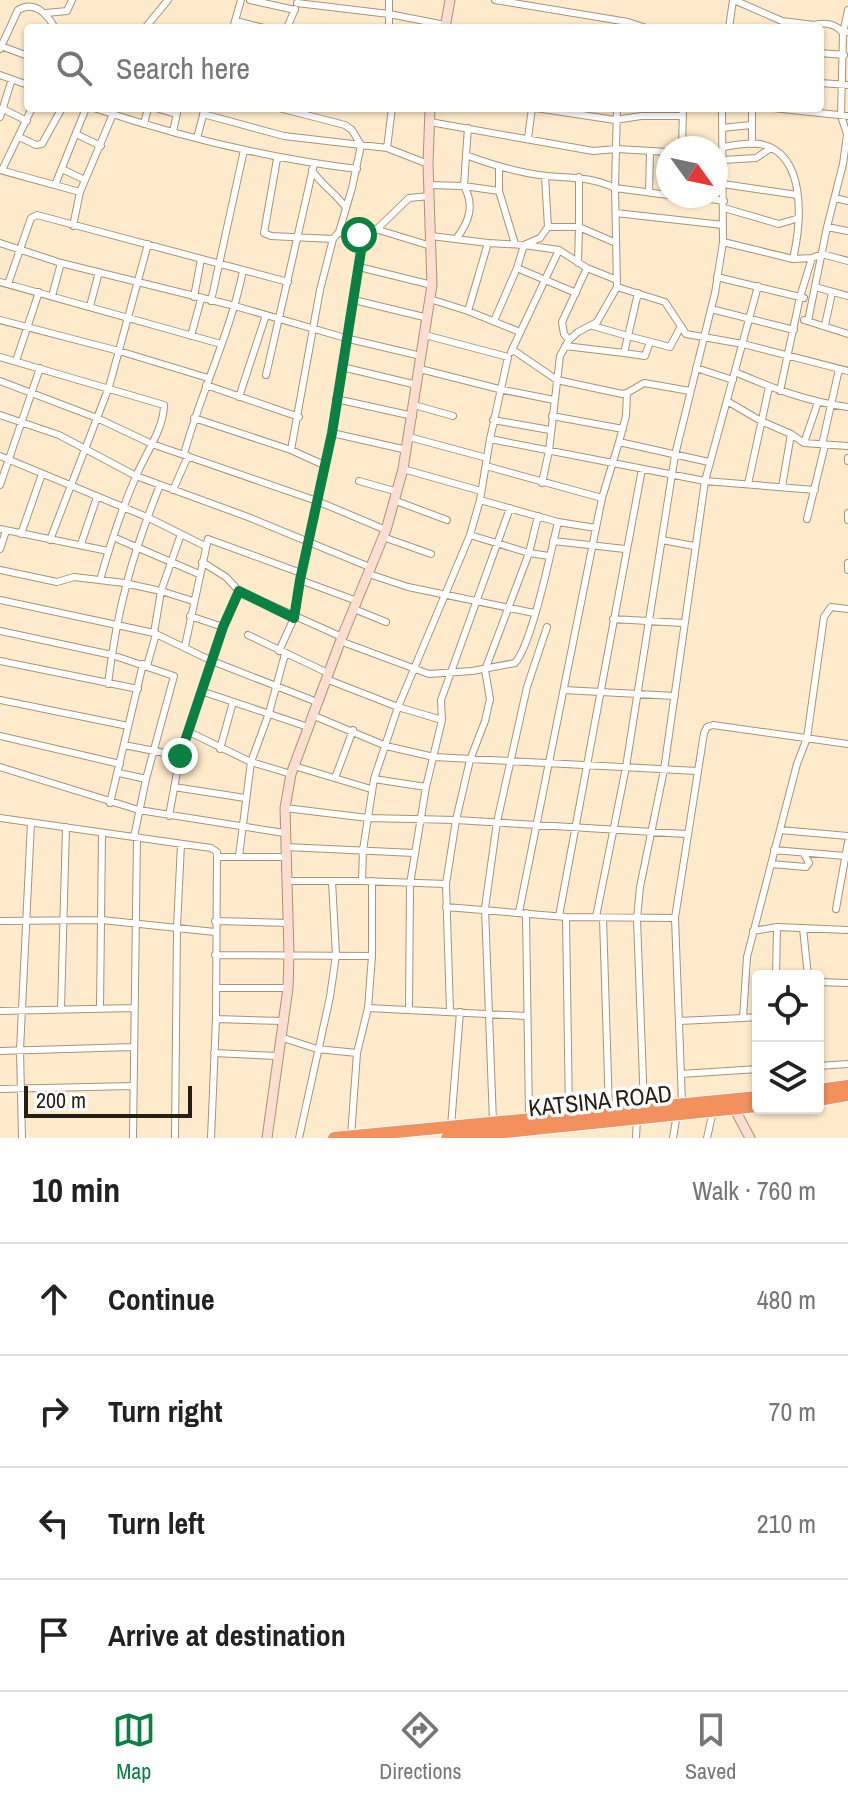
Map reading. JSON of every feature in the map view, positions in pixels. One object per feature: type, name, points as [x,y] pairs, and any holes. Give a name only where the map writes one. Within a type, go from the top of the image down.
[{"type":"highway","points":[[824,1089],[848,1086]]},
{"type":"highway","points":[[824,1099],[848,1095]]},
{"type":"highway","points":[[679,1109],[733,1104],[752,1099]]},
{"type":"highway","name":"KATSINA ROAD","points":[[449,1132],[479,1136],[641,1112],[679,1109],[713,1111],[733,1104],[752,1106]]},
{"type":"highway","points":[[334,1138],[449,1132],[493,1122],[609,1110],[641,1112]]},
{"type":"street","points":[[46,13],[67,11],[72,0]]},
{"type":"street","points":[[150,24],[168,0]]},
{"type":"street","points":[[234,24],[241,0]]},
{"type":"street","points":[[250,0],[389,14],[436,24]]},
{"type":"street","points":[[389,0],[389,24]]},
{"type":"street","points":[[445,24],[450,0]]},
{"type":"street","points":[[495,0],[622,24]]},
{"type":"street","points":[[730,24],[734,0],[781,24]]},
{"type":"street","points":[[288,24],[296,4]]},
{"type":"street","points":[[2,45],[18,10],[23,6],[33,5],[46,13],[53,24]]},
{"type":"street","points":[[808,321],[848,136],[844,116],[844,55],[848,10]]},
{"type":"street","points":[[824,27],[836,26],[846,33]]},
{"type":"street","points":[[0,32],[2,45]]},
{"type":"street","points":[[2,45],[24,54]]},
{"type":"street","points":[[824,53],[844,55]]},
{"type":"street","points":[[0,75],[24,84]]},
{"type":"street","points":[[12,79],[1,114],[27,121]]},
{"type":"street","points":[[824,83],[845,85]]},
{"type":"street","points":[[30,112],[1,170],[80,192]]},
{"type":"street","points":[[19,137],[36,145],[42,144],[60,112]]},
{"type":"street","points":[[55,185],[84,112]]},
{"type":"street","points":[[107,112],[277,159],[313,167],[357,169]]},
{"type":"street","points":[[144,124],[147,112]]},
{"type":"street","points":[[173,132],[177,112]]},
{"type":"street","points":[[197,138],[204,112]]},
{"type":"street","points":[[206,112],[284,136],[387,148],[428,164]]},
{"type":"street","points":[[222,119],[223,112]]},
{"type":"street","points":[[291,450],[313,327],[333,239],[339,232],[361,145],[345,125],[295,112]]},
{"type":"street","points":[[387,148],[392,112]]},
{"type":"street","points":[[267,1138],[288,988],[285,808],[292,770],[312,715],[385,534],[407,450],[432,285],[428,164],[430,112]]},
{"type":"street","points":[[528,138],[533,112]]},
{"type":"street","points":[[561,112],[615,120],[683,112],[682,136]]},
{"type":"street","points":[[593,326],[617,284],[616,112]]},
{"type":"street","points":[[721,136],[722,112]]},
{"type":"street","points":[[752,112],[752,144]]},
{"type":"street","points":[[808,112],[844,116]]},
{"type":"street","points":[[73,226],[80,192],[113,114]]},
{"type":"street","points":[[430,122],[593,151],[617,149],[656,153]]},
{"type":"street","points":[[722,128],[751,125]]},
{"type":"street","points":[[456,239],[469,219],[470,196],[464,186],[468,128]]},
{"type":"street","points":[[76,134],[101,146]]},
{"type":"street","points":[[728,148],[752,144],[771,148],[789,163],[794,172],[800,231],[793,259]]},
{"type":"street","points":[[728,160],[756,158],[771,148]]},
{"type":"street","points":[[0,150],[9,153]]},
{"type":"street","points":[[211,301],[244,150]]},
{"type":"street","points":[[649,192],[650,153]]},
{"type":"street","points":[[466,155],[545,176],[579,177],[615,188],[656,193]]},
{"type":"street","points":[[277,159],[264,233],[333,239]]},
{"type":"street","points":[[499,166],[499,191],[515,244]]},
{"type":"street","points":[[313,167],[320,181],[338,195],[346,208]]},
{"type":"street","points":[[266,375],[313,167]]},
{"type":"street","points":[[62,169],[85,180]]},
{"type":"street","points":[[494,321],[524,245],[540,238],[548,227],[545,176]]},
{"type":"street","points":[[578,263],[579,177]]},
{"type":"street","points":[[728,185],[797,195]]},
{"type":"street","points":[[376,230],[409,198],[429,190],[464,186],[499,191]]},
{"type":"street","points":[[835,198],[848,201]]},
{"type":"street","points":[[728,206],[772,223],[787,223],[799,218]]},
{"type":"street","points":[[609,1110],[599,918],[675,455],[711,309],[723,242],[724,208]]},
{"type":"street","points":[[616,213],[723,225]]},
{"type":"street","points":[[8,284],[33,216],[288,282]]},
{"type":"street","points":[[787,223],[800,231]]},
{"type":"street","points":[[548,227],[579,227],[616,243]]},
{"type":"street","points":[[827,227],[848,231]]},
{"type":"street","points":[[339,232],[356,236],[369,228],[431,241],[456,239],[559,250],[617,284],[665,302],[686,334],[743,344],[848,371]]},
{"type":"street","points":[[239,856],[251,762],[269,713],[282,652],[294,618],[332,433],[364,232]]},
{"type":"street","points":[[723,242],[793,259],[822,254],[848,261]]},
{"type":"street","points":[[0,243],[61,263],[421,356]]},
{"type":"street","points":[[468,311],[488,243]]},
{"type":"street","points":[[50,540],[109,387],[148,244]]},
{"type":"street","points":[[362,881],[363,850],[374,779],[398,707],[470,535],[480,500],[499,389],[508,357],[559,250]]},
{"type":"street","points":[[780,391],[800,297],[812,258]]},
{"type":"street","points":[[191,336],[201,259]]},
{"type":"street","points":[[52,296],[61,263]]},
{"type":"street","points":[[359,267],[432,285]]},
{"type":"street","points":[[517,268],[576,293]]},
{"type":"street","points":[[567,343],[562,322],[587,268]]},
{"type":"street","points":[[173,490],[186,455],[194,418],[235,306],[243,271]]},
{"type":"street","points":[[90,306],[99,272]]},
{"type":"street","points":[[717,277],[812,300]]},
{"type":"street","points":[[0,282],[221,344]]},
{"type":"street","points":[[636,1138],[641,1112],[637,919],[640,887],[664,770],[705,481],[758,286]]},
{"type":"street","points":[[815,287],[848,296]]},
{"type":"street","points":[[16,361],[39,292]]},
{"type":"street","points":[[624,353],[638,293]]},
{"type":"street","points":[[825,325],[832,293]]},
{"type":"street","points":[[430,299],[520,332]]},
{"type":"street","points":[[354,300],[428,318]]},
{"type":"street","points":[[711,309],[794,330]]},
{"type":"street","points":[[239,397],[266,315]]},
{"type":"street","points":[[797,318],[848,334]]},
{"type":"street","points":[[0,322],[119,351],[299,417]]},
{"type":"street","points":[[542,483],[549,451],[560,356],[567,343],[578,332],[593,326],[670,347],[680,328]]},
{"type":"street","points":[[425,335],[508,357]]},
{"type":"street","points":[[567,343],[645,356],[650,342]]},
{"type":"street","points":[[513,350],[557,380],[627,393],[644,383],[690,391]]},
{"type":"street","points":[[0,357],[164,405],[152,444],[113,537],[100,580]]},
{"type":"street","points":[[342,367],[417,385]]},
{"type":"street","points":[[0,485],[40,368]]},
{"type":"street","points":[[696,368],[733,380]]},
{"type":"street","points":[[420,369],[554,400]]},
{"type":"street","points":[[807,519],[839,369]]},
{"type":"street","points":[[735,372],[780,391],[848,407]]},
{"type":"street","points":[[0,381],[97,418],[152,444],[317,501],[431,554]]},
{"type":"street","points":[[748,484],[769,387]]},
{"type":"street","points":[[529,1118],[523,912],[536,825],[602,498],[626,416],[627,393]]},
{"type":"street","points":[[336,399],[413,416]]},
{"type":"street","points":[[727,401],[804,443],[848,446]]},
{"type":"street","points":[[804,443],[818,402]]},
{"type":"street","points":[[414,405],[453,416]]},
{"type":"street","points":[[0,415],[59,435],[136,476],[248,517],[408,587],[534,613]]},
{"type":"street","points":[[552,416],[623,429]]},
{"type":"street","points":[[194,418],[291,450],[324,465]]},
{"type":"street","points":[[493,420],[550,430]]},
{"type":"street","points":[[332,433],[407,450]]},
{"type":"street","points":[[782,487],[791,434]]},
{"type":"street","points":[[409,437],[542,483],[602,498]]},
{"type":"street","points":[[490,439],[705,481],[815,490]]},
{"type":"street","points":[[619,442],[709,462]]},
{"type":"street","points":[[0,456],[147,517],[205,546]]},
{"type":"street","points":[[403,469],[481,491]]},
{"type":"street","points":[[569,1114],[562,917],[575,827],[642,469]]},
{"type":"street","points":[[21,534],[42,474]]},
{"type":"street","points":[[359,481],[447,520]]},
{"type":"street","points":[[108,684],[124,583],[135,546],[160,485]]},
{"type":"street","points":[[81,544],[97,497]]},
{"type":"street","points":[[480,500],[558,522],[596,528]]},
{"type":"street","points":[[409,1010],[410,884],[426,787],[442,720],[441,700],[510,508]]},
{"type":"street","points":[[848,513],[848,520]]},
{"type":"street","points":[[450,1012],[446,884],[456,820],[470,760],[490,699],[485,670],[529,553],[538,516]]},
{"type":"street","points":[[202,562],[226,577],[239,591],[294,618],[413,669],[429,674],[450,674],[485,670],[515,663],[519,659],[558,522]]},
{"type":"street","points":[[0,549],[3,530],[108,551]]},
{"type":"street","points":[[110,803],[155,633],[161,591],[181,534]]},
{"type":"street","points":[[470,535],[549,556]]},
{"type":"street","points":[[113,537],[199,574]]},
{"type":"street","points":[[185,646],[205,546],[207,540],[212,539],[300,577],[386,622]]},
{"type":"street","points":[[662,540],[694,546]]},
{"type":"street","points":[[553,541],[625,549]]},
{"type":"street","points":[[848,563],[848,570]]},
{"type":"street","points":[[0,570],[57,582],[70,577],[124,583],[193,601]]},
{"type":"street","points":[[169,816],[180,756],[223,627],[239,591]]},
{"type":"street","points":[[0,600],[155,633],[212,661],[317,702]]},
{"type":"street","points":[[743,1018],[746,965],[797,764],[807,738],[824,617],[831,607],[848,609]]},
{"type":"street","points":[[190,616],[223,627]]},
{"type":"street","points":[[613,619],[683,623]]},
{"type":"street","points":[[493,1122],[485,908],[497,822],[510,762],[527,687],[547,627]]},
{"type":"street","points":[[0,631],[112,655],[175,678],[146,779],[135,837],[133,1138]]},
{"type":"street","points":[[248,635],[327,676],[398,707],[442,720]]},
{"type":"street","points":[[0,661],[138,689]]},
{"type":"street","points":[[564,690],[675,696]]},
{"type":"street","points":[[201,691],[308,727]]},
{"type":"street","points":[[0,700],[128,726]]},
{"type":"street","points":[[220,749],[233,702]]},
{"type":"street","points":[[312,715],[386,746],[434,757],[697,771]]},
{"type":"street","points":[[673,1138],[681,1074],[675,918],[704,733],[707,727],[713,725],[848,744]]},
{"type":"street","points":[[335,778],[353,730]]},
{"type":"street","points":[[189,732],[251,762],[335,778],[371,789]]},
{"type":"street","points":[[0,736],[120,768],[146,779]]},
{"type":"street","points":[[124,745],[180,756]]},
{"type":"street","points":[[0,767],[139,810],[284,833]]},
{"type":"street","points":[[374,779],[426,787]]},
{"type":"street","points":[[174,787],[245,798]]},
{"type":"street","points":[[285,808],[368,818],[420,818],[686,834]]},
{"type":"street","points":[[0,818],[215,850],[219,857],[211,1138]]},
{"type":"street","points":[[22,1138],[20,1050],[31,823]]},
{"type":"street","points":[[61,1009],[66,827]]},
{"type":"street","points":[[780,830],[848,836]]},
{"type":"street","points":[[100,1008],[102,834]]},
{"type":"street","points":[[836,909],[848,842]]},
{"type":"street","points":[[175,1138],[181,844]]},
{"type":"street","points":[[219,857],[363,850],[414,853]]},
{"type":"street","points":[[774,850],[845,856]]},
{"type":"street","points":[[771,864],[806,867],[809,863],[804,854]]},
{"type":"street","points":[[286,881],[446,884]]},
{"type":"street","points":[[299,1138],[330,997],[336,955],[332,881]]},
{"type":"street","points":[[351,1136],[357,1053],[368,1008],[372,881]]},
{"type":"street","points":[[446,907],[562,917],[675,918]]},
{"type":"street","points":[[0,921],[102,920],[215,932]]},
{"type":"street","points":[[215,921],[288,923]]},
{"type":"street","points":[[753,931],[777,927],[848,930]]},
{"type":"street","points":[[776,970],[777,927]]},
{"type":"street","points":[[803,928],[807,970]]},
{"type":"street","points":[[215,955],[372,956]]},
{"type":"street","points":[[824,982],[848,983]]},
{"type":"street","points":[[216,988],[288,988]]},
{"type":"street","points":[[0,1011],[134,1008]]},
{"type":"street","points":[[368,1008],[526,1016]]},
{"type":"street","points":[[449,1132],[460,1012]]},
{"type":"street","points":[[679,1021],[752,1017]]},
{"type":"street","points":[[216,1019],[283,1021]]},
{"type":"street","points":[[280,1037],[317,1049],[357,1053]]},
{"type":"street","points":[[0,1051],[133,1047]]},
{"type":"street","points":[[214,1053],[277,1056]]},
{"type":"street","points":[[824,1066],[848,1064]]},
{"type":"street","points":[[681,1074],[752,1069]]},
{"type":"street","points":[[0,1089],[133,1086]]},
{"type":"street","points":[[733,1104],[750,1138]]},
{"type":"street","points":[[707,1138],[713,1111]]},
{"type":"route","points":[[180,756],[223,627],[239,591],[294,618],[349,339],[364,232],[359,235]]}]
